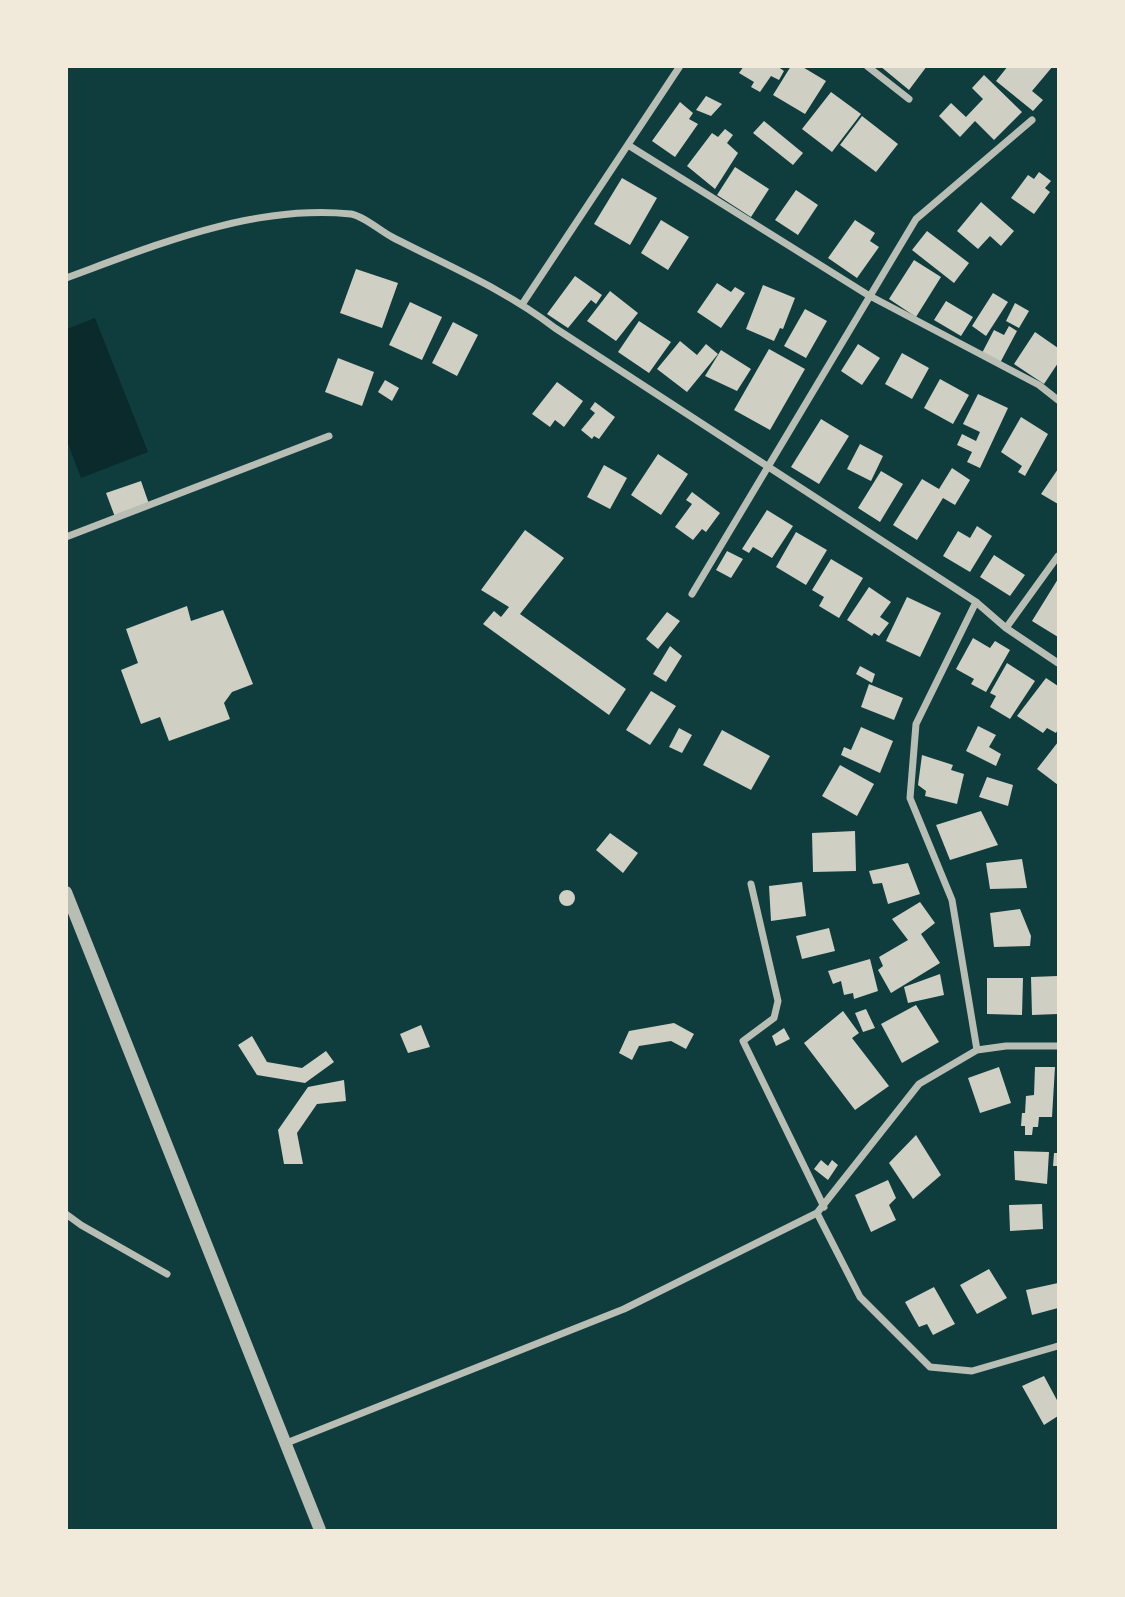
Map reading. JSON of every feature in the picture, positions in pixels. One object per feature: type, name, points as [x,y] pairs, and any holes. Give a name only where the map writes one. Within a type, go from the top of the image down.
[{"type":"street","points":[[523,303],[680,66]]},
{"type":"street","points":[[867,66],[909,99]]},
{"type":"street","points":[[692,594],[868,295],[916,219],[1032,120]]},
{"type":"street","points":[[628,145],[868,295],[1039,385],[1059,400]]},
{"type":"street","points":[[66,278],[164,242],[280,213],[354,214],[388,236],[523,303],[555,328],[976,602],[1006,628],[1059,663]]},
{"type":"street","points":[[66,537],[329,436]]},
{"type":"street","points":[[1006,628],[1059,556]]},
{"type":"street","points":[[976,602],[916,724],[910,798],[952,900],[977,1050]]},
{"type":"street","points":[[751,884],[778,1001],[774,1018],[743,1041],[860,1297],[930,1367],[972,1371],[1059,1346]]},
{"type":"street","points":[[68,902],[320,1531]]},
{"type":"street","points":[[284,1444],[624,1309],[821,1210],[919,1084],[977,1050],[1006,1046],[1059,1046]]},
{"type":"street","points":[[66,1214],[167,1274]]},
{"type":"water","points":[[95,318],[148,452],[81,478],[67,441],[67,329]]},
{"type":"building","points":[[744,66],[777,66],[784,71],[779,80],[771,76],[760,92],[751,87],[754,82],[739,73]]},
{"type":"building","points":[[791,66],[801,66],[826,81],[805,114],[773,95]]},
{"type":"building","points":[[880,66],[927,66],[909,90]]},
{"type":"building","points":[[1008,66],[1053,66],[1032,91],[1043,100],[1033,111],[996,81]]},
{"type":"building","points":[[984,75],[1022,112],[994,140],[975,121],[960,137],[939,116],[951,103],[966,117],[983,99],[972,88]]},
{"type":"building","points":[[831,92],[861,114],[832,152],[802,129]]},
{"type":"building","points":[[706,96],[722,104],[711,116],[696,110]]},
{"type":"building","points":[[680,102],[693,113],[689,119],[698,124],[675,157],[652,141]]},
{"type":"building","points":[[862,116],[898,144],[876,172],[840,145]]},
{"type":"building","points":[[764,121],[803,153],[793,165],[753,133]]},
{"type":"building","points":[[725,129],[733,135],[727,143],[738,153],[715,189],[687,166],[712,133],[718,137]]},
{"type":"building","points":[[735,167],[769,189],[751,217],[717,195]]},
{"type":"building","points":[[1039,172],[1051,181],[1045,188],[1050,192],[1034,214],[1011,198],[1028,175],[1034,179]]},
{"type":"building","points":[[622,178],[657,198],[630,245],[594,224]]},
{"type":"building","points":[[796,190],[818,205],[798,235],[775,220]]},
{"type":"building","points":[[981,202],[1014,231],[1001,246],[990,236],[978,249],[957,231]]},
{"type":"building","points":[[661,220],[689,237],[668,270],[641,253]]},
{"type":"building","points":[[855,220],[875,233],[870,241],[879,247],[857,278],[828,258]]},
{"type":"building","points":[[927,231],[969,263],[954,283],[912,250]]},
{"type":"building","points":[[914,260],[941,277],[916,317],[889,299]]},
{"type":"building","points":[[356,269],[398,283],[382,328],[340,313]]},
{"type":"building","points":[[575,276],[602,295],[596,304],[591,300],[568,328],[547,314]]},
{"type":"building","points":[[717,283],[731,292],[735,287],[745,293],[721,328],[697,312]]},
{"type":"building","points":[[763,285],[795,298],[783,329],[780,328],[774,341],[746,329]]},
{"type":"building","points":[[610,291],[638,313],[616,341],[587,321]]},
{"type":"building","points":[[993,293],[1008,302],[986,336],[972,326]]},
{"type":"building","points":[[946,301],[973,317],[961,336],[934,320]]},
{"type":"building","points":[[410,302],[442,317],[422,360],[389,345]]},
{"type":"building","points":[[1015,303],[1029,311],[1019,328],[1006,321]]},
{"type":"building","points":[[805,309],[827,321],[806,358],[784,346]]},
{"type":"building","points":[[639,321],[671,342],[649,373],[618,352]]},
{"type":"building","points":[[453,322],[478,335],[457,376],[432,363]]},
{"type":"building","points":[[1009,326],[1017,331],[1000,363],[982,353],[994,330],[1004,335]]},
{"type":"building","points":[[1035,332],[1058,348],[1058,363],[1044,384],[1014,364]]},
{"type":"building","points":[[680,341],[697,355],[706,344],[718,354],[687,392],[657,369]]},
{"type":"building","points":[[858,344],[880,358],[862,385],[841,371]]},
{"type":"building","points":[[769,349],[805,369],[770,430],[734,410]]},
{"type":"building","points":[[721,350],[751,369],[737,391],[705,376]]},
{"type":"building","points":[[902,353],[929,368],[912,399],[885,384]]},
{"type":"building","points":[[338,358],[374,372],[362,406],[325,392]]},
{"type":"building","points":[[940,379],[969,395],[953,424],[924,408]]},
{"type":"building","points":[[385,380],[399,388],[392,401],[378,392]]},
{"type":"building","points":[[557,382],[583,401],[564,427],[555,420],[550,427],[532,414]]},
{"type":"building","points":[[978,394],[1008,408],[980,468],[967,462],[972,452],[957,445],[962,434],[976,441],[980,432],[963,424]]},
{"type":"building","points":[[595,402],[615,417],[599,439],[594,436],[592,439],[581,430],[595,413],[590,409]]},
{"type":"building","points":[[1021,417],[1048,434],[1025,476],[1018,472],[1022,466],[1001,452]]},
{"type":"building","points":[[821,419],[849,436],[819,484],[791,467]]},
{"type":"building","points":[[860,444],[883,456],[871,481],[847,469]]},
{"type":"building","points":[[658,454],[688,474],[661,515],[631,495]]},
{"type":"building","points":[[604,465],[627,478],[610,509],[587,497]]},
{"type":"building","points":[[952,468],[970,480],[955,505],[943,498],[917,540],[893,525],[922,479],[939,489]]},
{"type":"building","points":[[1058,469],[1058,504],[1041,494]]},
{"type":"building","points":[[881,471],[903,484],[880,522],[858,508]]},
{"type":"building","points":[[141,481],[149,504],[115,517],[106,493]]},
{"type":"building","points":[[692,492],[720,513],[706,532],[702,529],[693,540],[675,527],[692,504],[686,500]]},
{"type":"building","points":[[767,510],[793,526],[772,558],[753,547],[749,553],[742,549]]},
{"type":"building","points":[[977,526],[992,536],[970,572],[943,556],[958,531],[970,538]]},
{"type":"building","points":[[525,530],[564,558],[520,614],[626,689],[609,715],[483,624],[494,611],[501,617],[509,607],[481,590]]},
{"type":"building","points":[[796,532],[827,550],[806,585],[776,567]]},
{"type":"building","points":[[727,551],[743,559],[731,578],[716,570]]},
{"type":"building","points":[[994,555],[1025,575],[1010,596],[980,577]]},
{"type":"building","points":[[831,559],[863,578],[839,618],[819,606],[824,597],[812,590]]},
{"type":"building","points":[[1058,579],[1058,637],[1032,621]]},
{"type":"building","points":[[869,587],[891,602],[880,617],[889,623],[879,636],[874,633],[872,636],[847,620]]},
{"type":"building","points":[[907,597],[941,613],[920,657],[886,641]]},
{"type":"building","points":[[187,606],[191,621],[223,610],[253,684],[232,692],[224,703],[230,719],[169,741],[160,717],[141,724],[121,670],[138,663],[126,629]]},
{"type":"building","points":[[667,612],[680,621],[658,649],[646,639]]},
{"type":"building","points":[[973,638],[990,648],[995,641],[1010,650],[986,692],[971,684],[974,679],[956,669]]},
{"type":"building","points":[[670,646],[682,656],[666,682],[653,674]]},
{"type":"building","points":[[1007,663],[1035,681],[1010,719],[990,707],[996,696],[990,693]]},
{"type":"building","points":[[860,666],[875,674],[872,683],[856,674]]},
{"type":"building","points":[[1046,678],[1058,686],[1056,733],[1047,728],[1043,733],[1017,716]]},
{"type":"building","points":[[869,684],[903,698],[894,720],[861,707]]},
{"type":"building","points":[[651,691],[676,706],[650,745],[626,730]]},
{"type":"building","points":[[978,726],[996,735],[989,747],[1001,754],[996,766],[966,751]]},
{"type":"building","points":[[861,727],[893,741],[880,773],[841,755],[844,747],[851,750]]},
{"type":"building","points":[[679,728],[692,735],[682,753],[669,747]]},
{"type":"building","points":[[722,730],[770,756],[751,790],[703,765]]},
{"type":"building","points":[[1058,742],[1058,785],[1037,769]]},
{"type":"building","points":[[922,755],[953,765],[951,770],[964,774],[957,804],[925,796],[926,791],[918,785]]},
{"type":"building","points":[[840,765],[874,784],[857,816],[822,796]]},
{"type":"building","points":[[987,777],[1013,785],[1008,806],[979,797]]},
{"type":"building","points":[[981,811],[998,845],[950,860],[936,825]]},
{"type":"building","points":[[855,831],[856,871],[813,872],[812,833]]},
{"type":"building","points":[[610,833],[638,853],[623,873],[596,850]]},
{"type":"building","points":[[1022,859],[1027,888],[990,889],[986,863]]},
{"type":"building","points":[[908,863],[920,894],[888,904],[882,883],[873,884],[869,871]]},
{"type":"building","points":[[802,882],[806,916],[771,921],[769,886]]},
{"type":"building","points":[[567,890],[573,892],[573,904],[567,906],[561,904],[559,898],[561,892]]},
{"type":"building","points":[[920,902],[935,923],[921,934],[940,963],[891,993],[878,970],[883,966],[879,957],[908,940],[892,919]]},
{"type":"building","points":[[1020,909],[1031,936],[1030,946],[994,947],[990,913]]},
{"type":"building","points":[[829,928],[835,951],[802,959],[796,936]]},
{"type":"building","points":[[870,959],[878,991],[854,999],[853,993],[844,995],[841,981],[833,984],[828,971]]},
{"type":"building","points":[[940,974],[944,995],[908,1003],[904,987]]},
{"type":"building","points":[[1058,976],[1058,1014],[1032,1015],[1031,977]]},
{"type":"building","points":[[987,978],[1023,978],[1022,1015],[987,1014]]},
{"type":"building","points":[[916,1005],[939,1042],[902,1063],[881,1024]]},
{"type":"building","points":[[866,1009],[875,1028],[863,1032],[855,1013]]},
{"type":"building","points":[[843,1011],[859,1033],[852,1038],[889,1086],[855,1110],[804,1043]]},
{"type":"building","points":[[674,1023],[694,1034],[686,1049],[671,1041],[639,1046],[632,1060],[619,1053],[629,1031]]},
{"type":"building","points":[[421,1025],[430,1047],[408,1053],[400,1034]]},
{"type":"building","points":[[784,1028],[790,1039],[776,1046],[772,1036]]},
{"type":"building","points":[[252,1036],[267,1062],[302,1068],[326,1051],[334,1062],[305,1083],[257,1075],[238,1045]]},
{"type":"building","points":[[999,1067],[1011,1103],[980,1113],[968,1078]]},
{"type":"building","points":[[1035,1067],[1055,1067],[1052,1117],[1039,1117],[1038,1127],[1033,1127],[1032,1135],[1025,1135],[1025,1126],[1021,1126],[1022,1113],[1025,1113],[1026,1096],[1034,1095]]},
{"type":"building","points":[[344,1080],[346,1101],[317,1104],[297,1133],[303,1164],[284,1164],[278,1130],[308,1087]]},
{"type":"building","points":[[916,1135],[941,1175],[913,1199],[889,1163]]},
{"type":"building","points":[[1014,1151],[1049,1152],[1047,1184],[1015,1180]]},
{"type":"building","points":[[1054,1153],[1058,1153],[1058,1166],[1053,1166]]},
{"type":"building","points":[[821,1160],[828,1166],[832,1160],[838,1165],[828,1180],[814,1169]]},
{"type":"building","points":[[888,1180],[896,1198],[889,1205],[896,1220],[871,1232],[855,1195]]},
{"type":"building","points":[[1042,1204],[1043,1229],[1010,1231],[1009,1205]]},
{"type":"building","points":[[989,1269],[1007,1298],[977,1314],[960,1285]]},
{"type":"building","points":[[1058,1283],[1058,1308],[1032,1315],[1026,1290]]},
{"type":"building","points":[[934,1287],[955,1324],[933,1335],[927,1324],[919,1327],[905,1302]]},
{"type":"building","points":[[1044,1376],[1058,1402],[1058,1416],[1044,1425],[1022,1386]]}]
